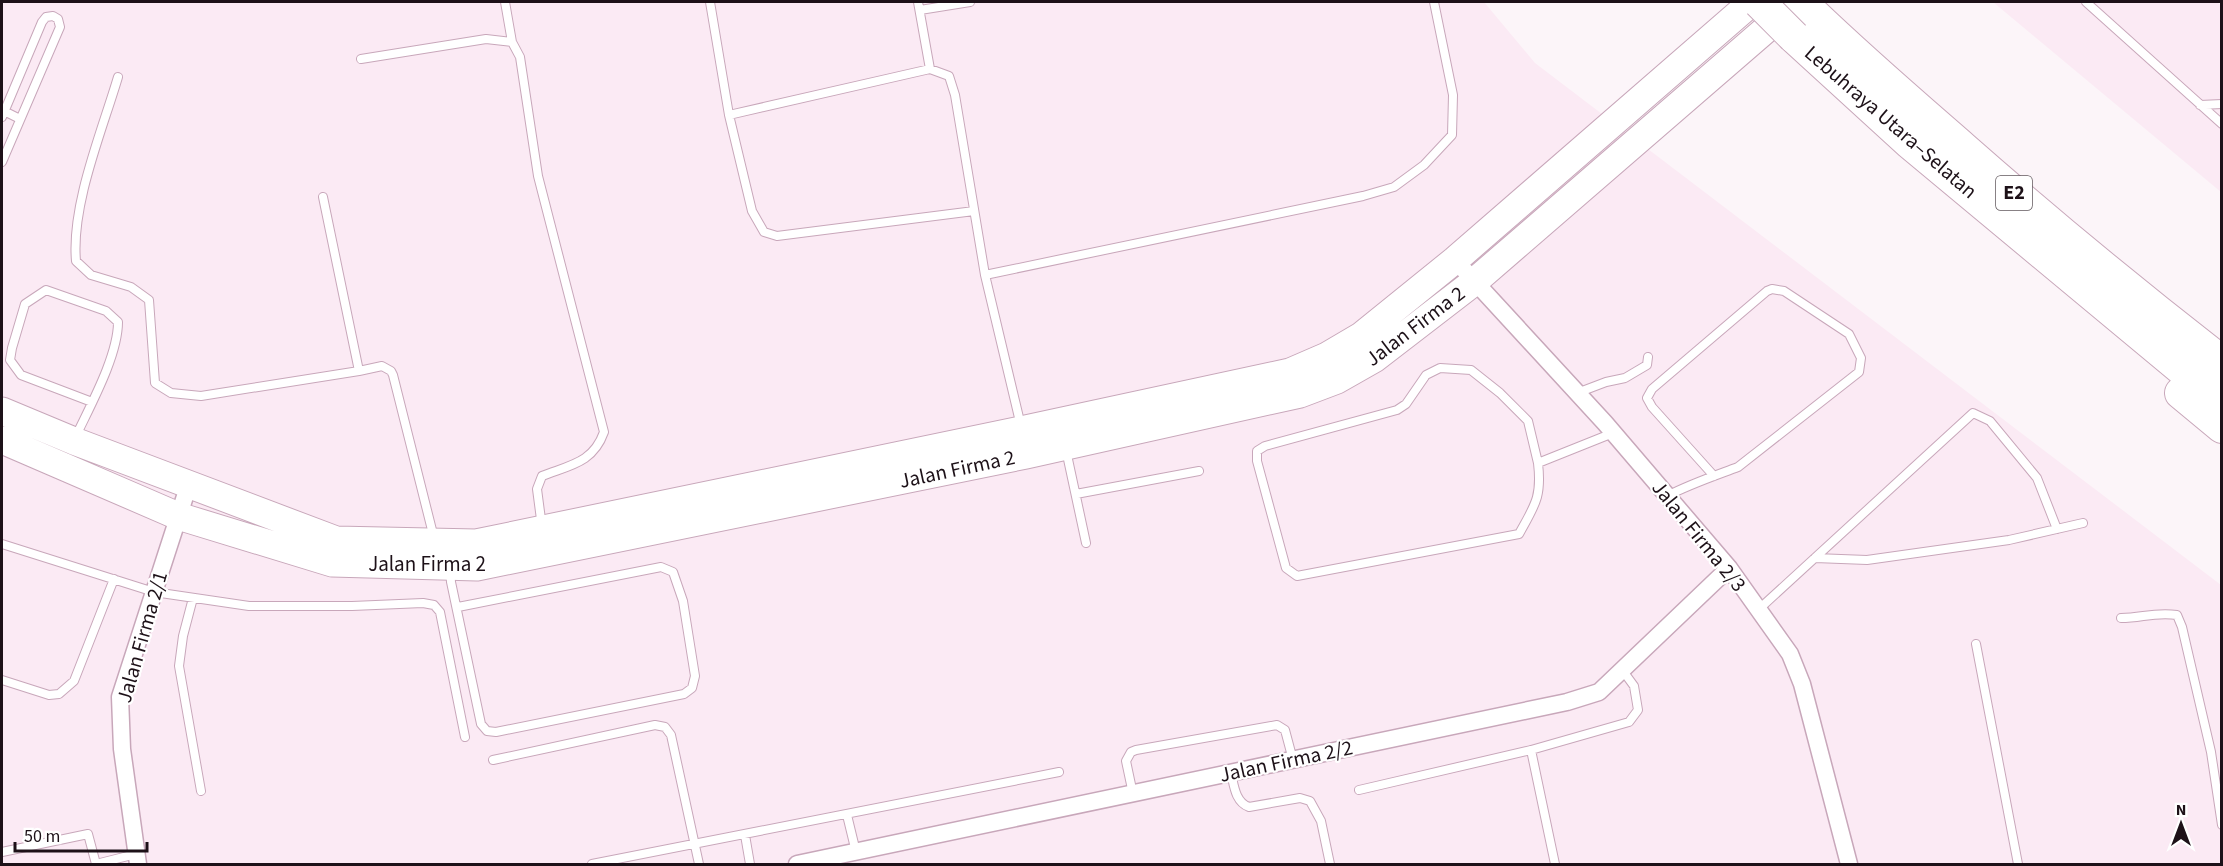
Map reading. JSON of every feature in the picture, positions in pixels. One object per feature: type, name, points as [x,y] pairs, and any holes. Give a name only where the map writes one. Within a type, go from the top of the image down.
[{"type":"highway","name":"Lebuhraya Utara–Selatan","points":[[1759,2],[1802,14],[1898,92],[2114,278],[2222,362]]},
{"type":"highway","name":"Lebuhraya Utara–Selatan","points":[[1802,14],[1910,142],[2222,400]]},
{"type":"highway","points":[[2031,244],[2050,282],[2222,427]]},
{"type":"main road","name":"Jalan Firma 2","points":[[2,440],[178,516],[332,563],[477,567],[1024,443],[1290,372],[1327,356],[1361,336],[1455,260],[1752,2]]},
{"type":"main road","name":"Jalan Firma 2","points":[[2,411],[74,441],[336,540],[476,543],[1024,443],[1065,446],[1300,393],[1337,380],[1374,359],[1474,282],[1802,14]]},
{"type":"street","name":"Jalan Firma 2/3","points":[[1455,260],[1613,433],[1729,568],[1790,654],[1802,684],[1849,864]]},
{"type":"street","name":"Jalan Firma 2/1","points":[[137,859],[122,749],[120,697],[189,484]]},
{"type":"street","name":"Jalan Firma 2/2","points":[[797,864],[1567,702],[1599,692],[1729,568]]},
{"type":"lane","points":[[505,2],[512,42],[520,57],[538,176],[604,432],[599,446],[593,453],[580,461],[542,476],[537,489],[543,529]]},
{"type":"lane","points":[[710,2],[729,115],[753,211],[764,232],[777,236],[974,211]]},
{"type":"lane","points":[[930,69],[919,6],[970,2]]},
{"type":"lane","points":[[985,275],[1363,196],[1394,187],[1424,165],[1452,135],[1453,95],[1434,2]]},
{"type":"lane","points":[[2086,2],[2222,124]]},
{"type":"lane","points":[[2,162],[60,27],[58,19],[53,16],[46,17],[42,22],[3,114],[20,119]]},
{"type":"lane","points":[[361,58],[486,39],[512,42]]},
{"type":"lane","points":[[729,115],[930,69],[950,76],[955,94],[985,275],[1024,443]]},
{"type":"lane","points":[[118,76],[83,195],[74,240],[76,261],[91,274],[131,287],[149,300],[155,383],[171,393],[201,396],[382,366],[391,371],[435,542]]},
{"type":"lane","points":[[2200,105],[2222,104]]},
{"type":"lane","points":[[323,197],[359,371]]},
{"type":"lane","points":[[1667,496],[1738,466],[1859,372],[1861,358],[1849,334],[1784,291],[1772,289],[1767,291],[1652,389],[1647,398],[1652,407],[1714,476]]},
{"type":"lane","points":[[74,441],[92,402],[111,356],[118,332],[118,322],[106,311],[46,290],[25,304],[10,360],[21,375],[92,402]]},
{"type":"lane","points":[[1577,393],[1606,382],[1625,378],[1647,365],[1648,357]]},
{"type":"lane","points":[[1440,368],[1471,370],[1500,393],[1528,421],[1538,463],[1541,486],[1535,505],[1519,534],[1297,576],[1286,568],[1257,461],[1257,451],[1265,446],[1397,410],[1406,404],[1426,375],[1440,368]]},
{"type":"lane","points":[[1758,610],[1973,413],[1990,421],[2037,478],[2057,529]]},
{"type":"lane","points":[[1538,463],[1613,433]]},
{"type":"lane","points":[[1065,446],[1086,543]]},
{"type":"lane","points":[[1076,494],[1198,471]]},
{"type":"lane","points":[[1815,558],[1867,560],[2009,540],[2083,524]]},
{"type":"lane","points":[[2,544],[154,592],[249,606],[423,603],[434,605],[440,612],[465,737]]},
{"type":"lane","points":[[450,566],[451,582],[481,724],[487,731],[496,732],[684,694],[692,688],[695,676],[683,602],[673,572],[661,567],[458,607]]},
{"type":"lane","points":[[2,681],[49,695],[60,694],[74,681],[114,579]]},
{"type":"lane","points":[[193,598],[183,636],[179,666],[201,791]]},
{"type":"lane","points":[[2121,618],[2138,618],[2158,612],[2177,615],[2182,627],[2211,752],[2222,825]]},
{"type":"lane","points":[[1976,644],[2018,864]]},
{"type":"lane","points":[[1359,790],[1531,750],[1629,722],[1638,711],[1634,686],[1623,671]]},
{"type":"lane","points":[[494,760],[655,725],[665,727],[670,735],[699,864]]},
{"type":"lane","points":[[1133,794],[1126,761],[1131,752],[1136,750],[1277,725],[1286,730],[1293,760]]},
{"type":"lane","points":[[1531,750],[1555,864]]},
{"type":"lane","points":[[592,864],[1059,772]]},
{"type":"lane","points":[[1231,773],[1238,798],[1244,806],[1253,807],[1300,798],[1310,801],[1321,821],[1330,864]]},
{"type":"lane","points":[[847,815],[856,852]]},
{"type":"lane","points":[[2,852],[88,834],[96,864],[137,859]]},
{"type":"lane","points":[[745,835],[750,864]]},
{"type":"shaded area","points":[[2,2],[1484,2],[1535,63],[2221,585],[2221,864],[2,864]]},
{"type":"shaded area","points":[[1993,2],[2217,2],[2222,6],[2221,192]]}]
